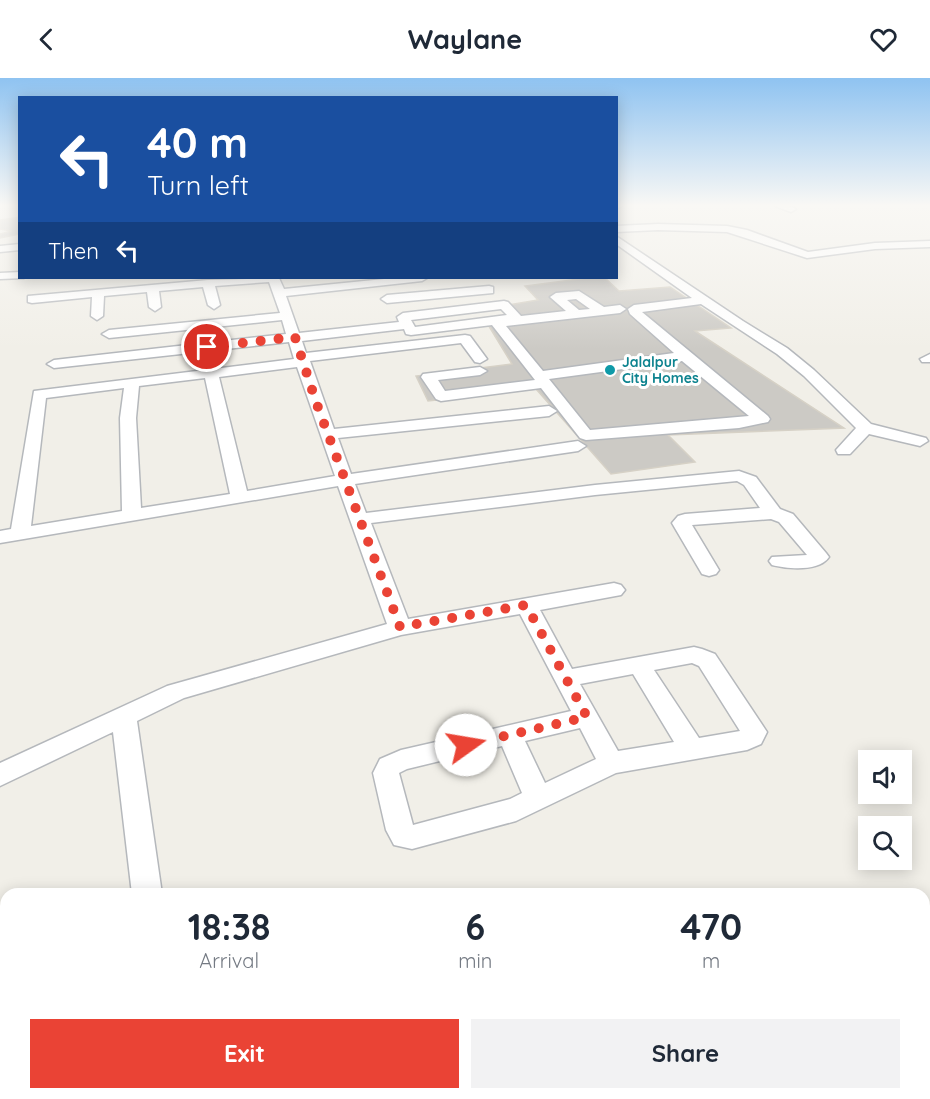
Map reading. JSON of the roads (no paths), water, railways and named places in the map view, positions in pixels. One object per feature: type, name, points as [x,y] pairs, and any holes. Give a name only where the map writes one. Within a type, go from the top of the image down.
[{"type":"street","points":[[637,254],[782,351],[809,373],[865,428],[920,441]]},
{"type":"street","points":[[0,276],[18,275]]},
{"type":"street","points":[[32,299],[259,279]]},
{"type":"street","points":[[272,279],[288,316],[328,434],[400,627]]},
{"type":"street","points":[[279,293],[412,279]]},
{"type":"street","points":[[387,298],[492,292],[477,279]]},
{"type":"street","points":[[208,283],[214,305]]},
{"type":"street","points":[[153,288],[155,307]]},
{"type":"street","points":[[97,316],[98,293]]},
{"type":"street","points":[[575,313],[556,297],[579,295],[601,310]]},
{"type":"street","points":[[633,309],[684,356],[762,419],[739,423],[586,435],[497,323],[601,310],[633,309],[652,310],[706,302]]},
{"type":"street","points":[[504,305],[516,318],[411,331],[404,317],[463,310],[504,305]]},
{"type":"street","points":[[463,310],[474,323]]},
{"type":"street","points":[[109,334],[288,316]]},
{"type":"street","points":[[54,364],[408,325]]},
{"type":"street","points":[[20,534],[39,394],[211,374],[465,339],[480,365],[428,377],[441,396],[684,356]]},
{"type":"street","points":[[211,374],[240,498]]},
{"type":"street","points":[[132,383],[128,418],[132,516]]},
{"type":"street","points":[[328,434],[549,411]]},
{"type":"street","points":[[844,450],[865,428]]},
{"type":"street","points":[[0,537],[345,480],[578,446]]},
{"type":"street","points":[[360,519],[728,476],[739,476],[750,481],[773,513]]},
{"type":"street","points":[[709,570],[681,523],[685,520],[773,513],[786,518],[819,557],[812,561],[779,561]]},
{"type":"street","points":[[0,775],[176,692],[400,627],[614,590]]},
{"type":"street","points":[[526,605],[611,763]]},
{"type":"street","points":[[566,678],[701,656],[707,660],[754,732],[747,740],[611,763],[516,809],[412,837],[404,836],[400,830],[386,773],[389,766],[400,760],[587,717]]},
{"type":"street","points":[[639,665],[692,749]]},
{"type":"street","points":[[124,716],[146,888]]},
{"type":"street","points":[[510,735],[538,798]]},
{"type":"place","name":"Jalalpur City Homes","points":[[610,370]]}]
